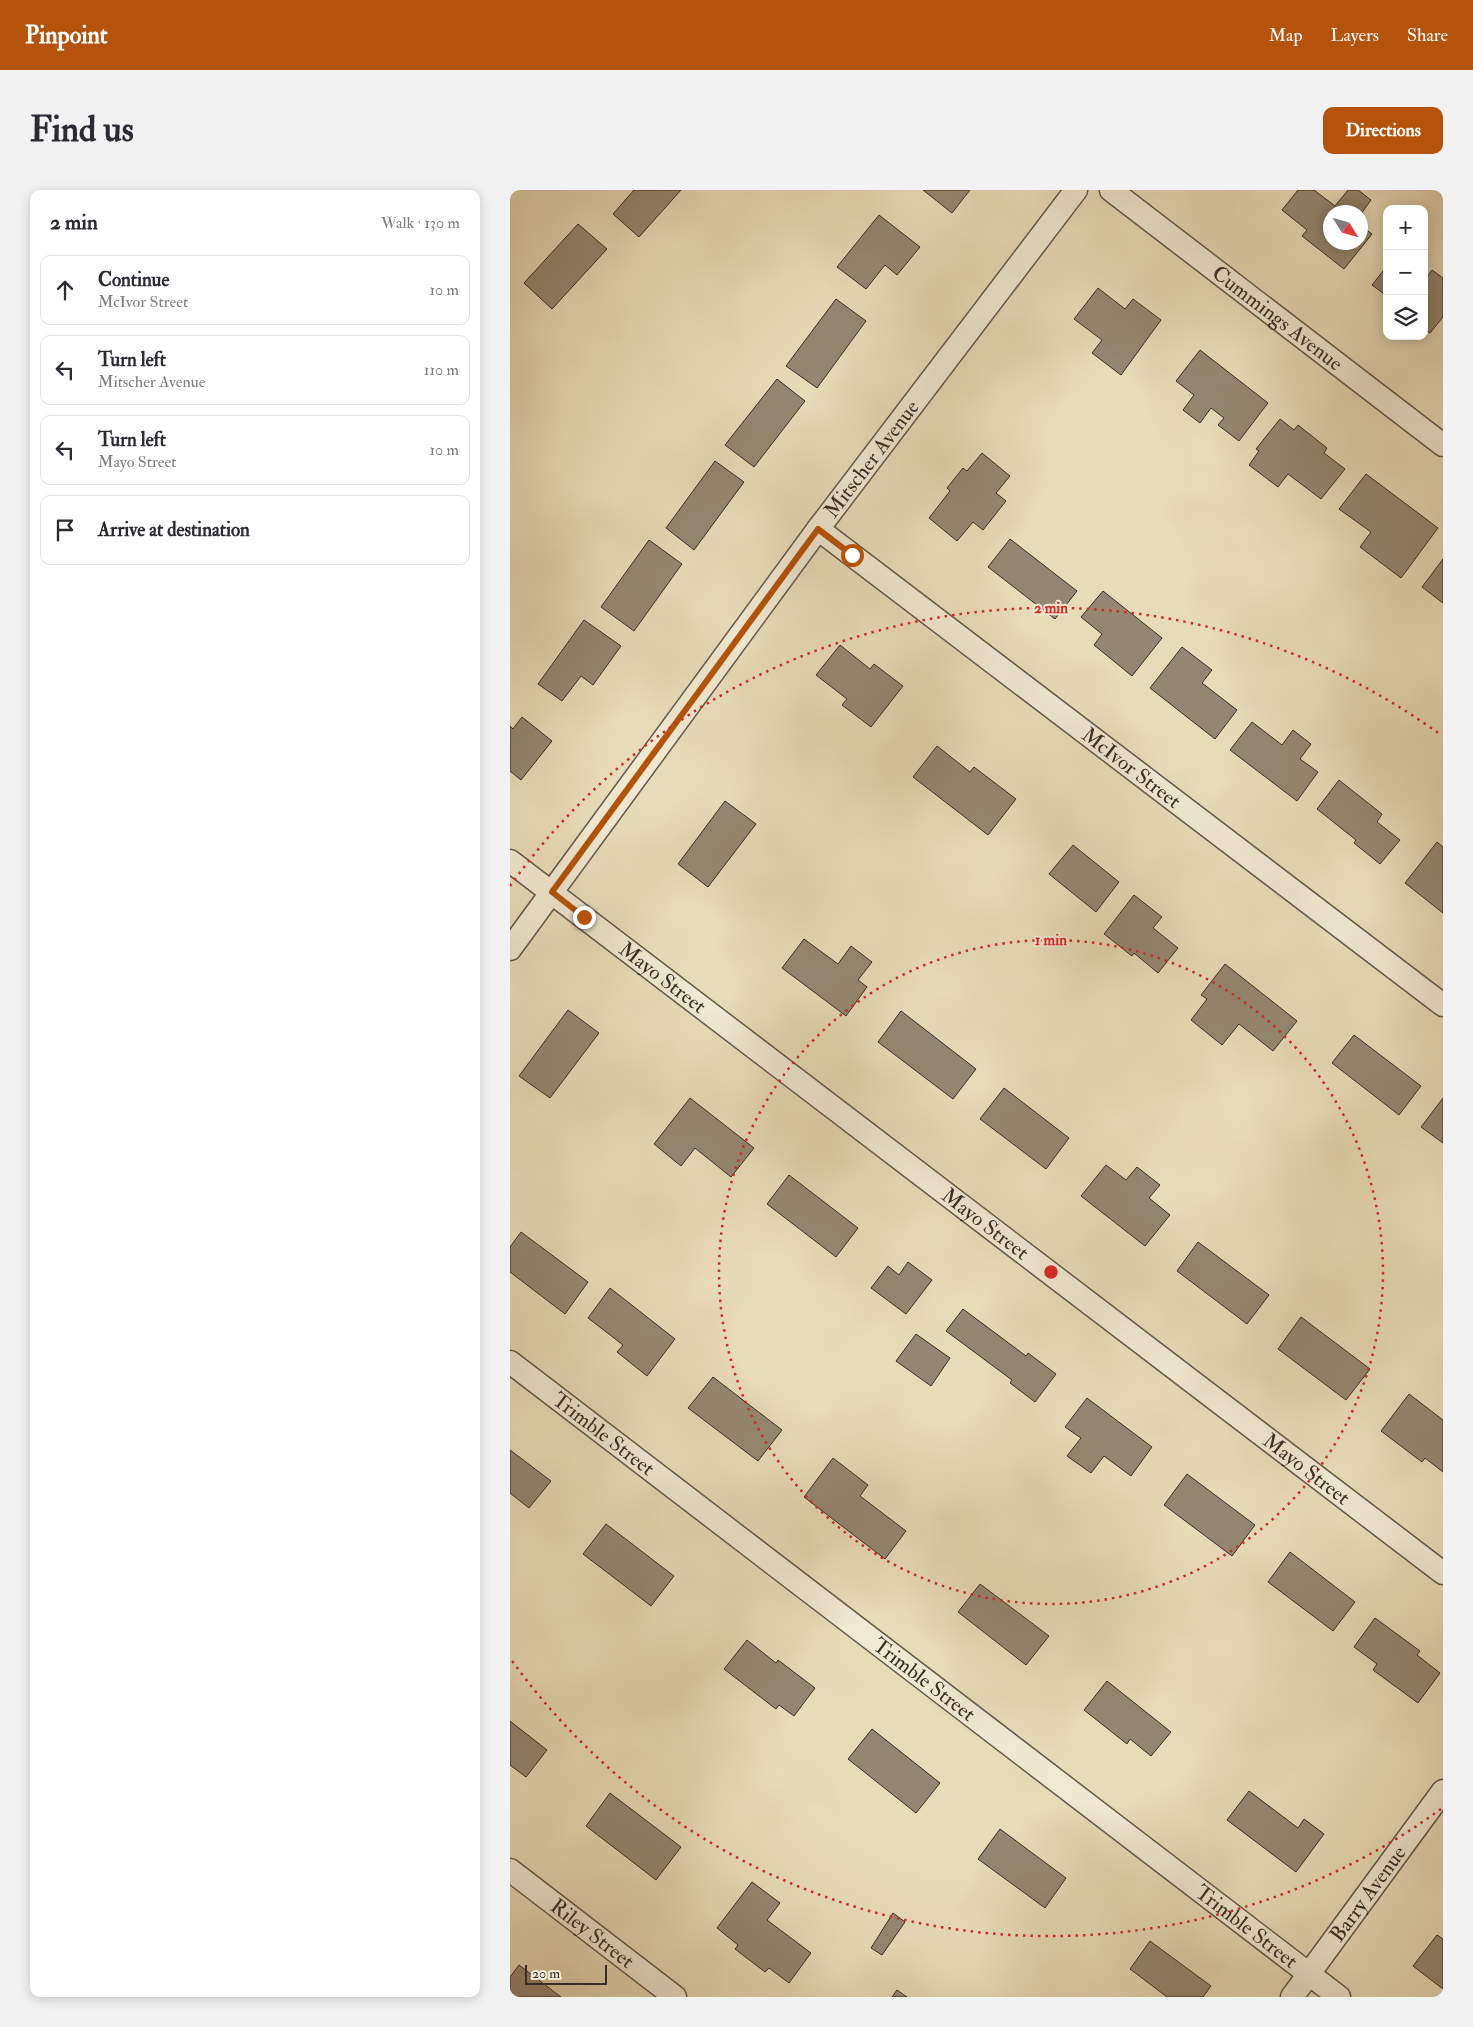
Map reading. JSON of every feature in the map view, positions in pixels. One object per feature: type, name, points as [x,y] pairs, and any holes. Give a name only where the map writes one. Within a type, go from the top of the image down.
[{"type":"street","name":"Mitscher Avenue","points":[[510,949],[818,529],[1076,190]]},
{"type":"street","name":"Cummings Avenue","points":[[1111,190],[1443,445]]},
{"type":"street","name":"McIvor Street","points":[[818,529],[1443,1006]]},
{"type":"street","name":"Mayo Street","points":[[510,861],[1443,1573]]},
{"type":"street","name":"Trimble Street","points":[[510,1362],[1339,1997]]},
{"type":"street","name":"Barry Avenue","points":[[1292,1997],[1443,1791]]},
{"type":"street","name":"Riley Street","points":[[510,1870],[675,1997]]},
{"type":"building","points":[[634,190],[681,190],[639,237],[613,214]]},
{"type":"building","points":[[923,190],[970,190],[952,213]]},
{"type":"building","points":[[1298,190],[1314,190],[1334,205],[1323,205],[1323,250],[1359,250],[1344,269],[1302,236],[1307,230],[1282,210]]},
{"type":"building","points":[[1348,190],[1358,190],[1371,200],[1367,205],[1336,205]]},
{"type":"building","points":[[879,215],[920,247],[897,275],[885,265],[866,289],[837,267]]},
{"type":"building","points":[[578,224],[607,249],[552,309],[524,283]]},
{"type":"building","points":[[1368,231],[1372,234],[1368,239]]},
{"type":"building","points":[[1432,270],[1443,278],[1443,317],[1430,333],[1428,332],[1428,275]]},
{"type":"building","points":[[1383,271],[1383,293],[1372,285]]},
{"type":"building","points":[[1098,288],[1125,309],[1133,299],[1161,320],[1121,375],[1092,353],[1102,340],[1074,319]]},
{"type":"building","points":[[836,299],[866,321],[817,388],[786,366]]},
{"type":"building","points":[[1200,350],[1268,403],[1239,441],[1218,425],[1224,418],[1211,408],[1200,423],[1183,410],[1194,395],[1176,381]]},
{"type":"building","points":[[777,379],[805,401],[754,467],[725,445]]},
{"type":"building","points":[[1280,419],[1294,430],[1298,425],[1327,448],[1324,453],[1345,469],[1321,499],[1288,474],[1278,487],[1249,465],[1259,451],[1256,449]]},
{"type":"building","points":[[982,453],[1010,476],[996,493],[1006,501],[983,530],[973,522],[957,541],[929,518],[950,491],[947,488],[963,468],[967,471]]},
{"type":"building","points":[[715,461],[744,482],[694,550],[666,528]]},
{"type":"building","points":[[1366,474],[1438,528],[1401,578],[1360,547],[1371,532],[1339,509]]},
{"type":"building","points":[[1010,539],[1077,591],[1055,619],[988,567]]},
{"type":"building","points":[[649,540],[682,564],[634,631],[601,607]]},
{"type":"building","points":[[1443,559],[1443,603],[1422,587]]},
{"type":"building","points":[[1103,591],[1162,638],[1132,676],[1094,645],[1102,634],[1081,617]]},
{"type":"building","points":[[584,620],[621,646],[593,685],[581,676],[562,701],[538,684]]},
{"type":"building","points":[[840,645],[870,669],[874,664],[903,686],[871,727],[842,705],[847,699],[816,675]]},
{"type":"building","points":[[1182,647],[1212,670],[1202,683],[1237,710],[1215,739],[1150,688]]},
{"type":"building","points":[[522,717],[552,741],[521,780],[510,771],[510,726],[513,729]]},
{"type":"building","points":[[1252,722],[1282,745],[1293,730],[1311,744],[1300,759],[1318,772],[1297,801],[1230,750]]},
{"type":"building","points":[[937,746],[970,772],[974,767],[1016,799],[988,835],[913,777]]},
{"type":"building","points":[[1339,780],[1382,814],[1377,822],[1400,840],[1380,864],[1354,843],[1356,840],[1317,809]]},
{"type":"building","points":[[725,801],[756,824],[708,887],[678,864]]},
{"type":"building","points":[[1437,842],[1443,847],[1443,913],[1405,883]]},
{"type":"building","points":[[1073,845],[1119,882],[1096,912],[1049,874]]},
{"type":"building","points":[[1134,895],[1162,917],[1153,928],[1178,948],[1158,973],[1134,953],[1132,956],[1104,934]]},
{"type":"building","points":[[804,939],[838,964],[851,946],[872,962],[858,980],[867,987],[846,1016],[782,968]]},
{"type":"building","points":[[1225,964],[1297,1021],[1273,1051],[1239,1024],[1222,1045],[1191,1020],[1207,999],[1201,995]]},
{"type":"building","points":[[568,1010],[599,1033],[550,1098],[519,1076]]},
{"type":"building","points":[[901,1011],[976,1069],[953,1099],[878,1042]]},
{"type":"building","points":[[1354,1035],[1421,1086],[1399,1115],[1332,1063]]},
{"type":"building","points":[[1004,1088],[1069,1138],[1046,1169],[980,1119]]},
{"type":"building","points":[[690,1098],[754,1148],[731,1177],[695,1148],[681,1166],[654,1144]]},
{"type":"building","points":[[1443,1098],[1443,1143],[1421,1127]]},
{"type":"building","points":[[1106,1165],[1126,1180],[1137,1167],[1160,1185],[1149,1198],[1170,1215],[1145,1246],[1081,1196]]},
{"type":"building","points":[[789,1175],[858,1228],[836,1257],[767,1204]]},
{"type":"building","points":[[521,1232],[588,1282],[565,1314],[510,1272],[510,1247]]},
{"type":"building","points":[[1198,1242],[1269,1295],[1247,1324],[1177,1271]]},
{"type":"building","points":[[908,1262],[932,1280],[906,1314],[871,1288],[888,1266],[899,1275]]},
{"type":"building","points":[[610,1288],[675,1339],[647,1376],[617,1352],[623,1345],[588,1318]]},
{"type":"building","points":[[963,1309],[1026,1356],[1028,1353],[1056,1374],[1035,1402],[1010,1383],[1012,1380],[946,1331]]},
{"type":"building","points":[[1301,1317],[1370,1369],[1346,1400],[1278,1349]]},
{"type":"building","points":[[916,1334],[950,1358],[931,1386],[896,1361]]},
{"type":"building","points":[[713,1377],[782,1430],[758,1461],[688,1408]]},
{"type":"building","points":[[1409,1394],[1443,1420],[1443,1472],[1425,1458],[1422,1462],[1381,1431]]},
{"type":"building","points":[[1087,1398],[1152,1447],[1131,1476],[1104,1456],[1091,1473],[1067,1456],[1081,1438],[1065,1427]]},
{"type":"building","points":[[510,1450],[551,1481],[529,1508],[510,1493]]},
{"type":"building","points":[[833,1458],[868,1485],[860,1496],[906,1531],[885,1559],[804,1497]]},
{"type":"building","points":[[1187,1474],[1255,1525],[1232,1556],[1164,1505]]},
{"type":"building","points":[[606,1524],[674,1576],[651,1606],[583,1554]]},
{"type":"building","points":[[1290,1552],[1355,1602],[1333,1631],[1268,1582]]},
{"type":"building","points":[[980,1584],[1049,1636],[1026,1665],[958,1612]]},
{"type":"building","points":[[1375,1618],[1420,1651],[1417,1655],[1440,1673],[1418,1703],[1373,1670],[1377,1664],[1354,1647]]},
{"type":"building","points":[[747,1640],[776,1663],[778,1660],[815,1688],[794,1716],[779,1705],[776,1709],[724,1669]]},
{"type":"building","points":[[1107,1681],[1171,1732],[1151,1756],[1130,1739],[1127,1744],[1084,1710]]},
{"type":"building","points":[[510,1721],[547,1750],[526,1777],[510,1765]]},
{"type":"building","points":[[872,1729],[940,1783],[916,1813],[848,1759]]},
{"type":"building","points":[[1249,1791],[1298,1828],[1304,1819],[1324,1834],[1296,1872],[1227,1820]]},
{"type":"building","points":[[610,1793],[681,1847],[656,1880],[586,1826]]},
{"type":"building","points":[[1000,1829],[1066,1878],[1045,1908],[978,1859]]},
{"type":"building","points":[[752,1882],[780,1903],[767,1920],[811,1953],[789,1983],[769,1968],[765,1972],[735,1949],[738,1945],[717,1928]]},
{"type":"building","points":[[893,1913],[905,1922],[882,1955],[871,1948]]},
{"type":"building","points":[[1437,1935],[1443,1939],[1443,1989],[1413,1966]]},
{"type":"building","points":[[1150,1941],[1211,1986],[1203,1997],[1167,1997],[1130,1969]]},
{"type":"building","points":[[519,1965],[561,1997],[510,1997],[510,1977]]},
{"type":"building","points":[[897,1990],[907,1997],[892,1997]]},
{"type":"route","points":[[584,917],[552,892],[818,529],[852,555]]}]
